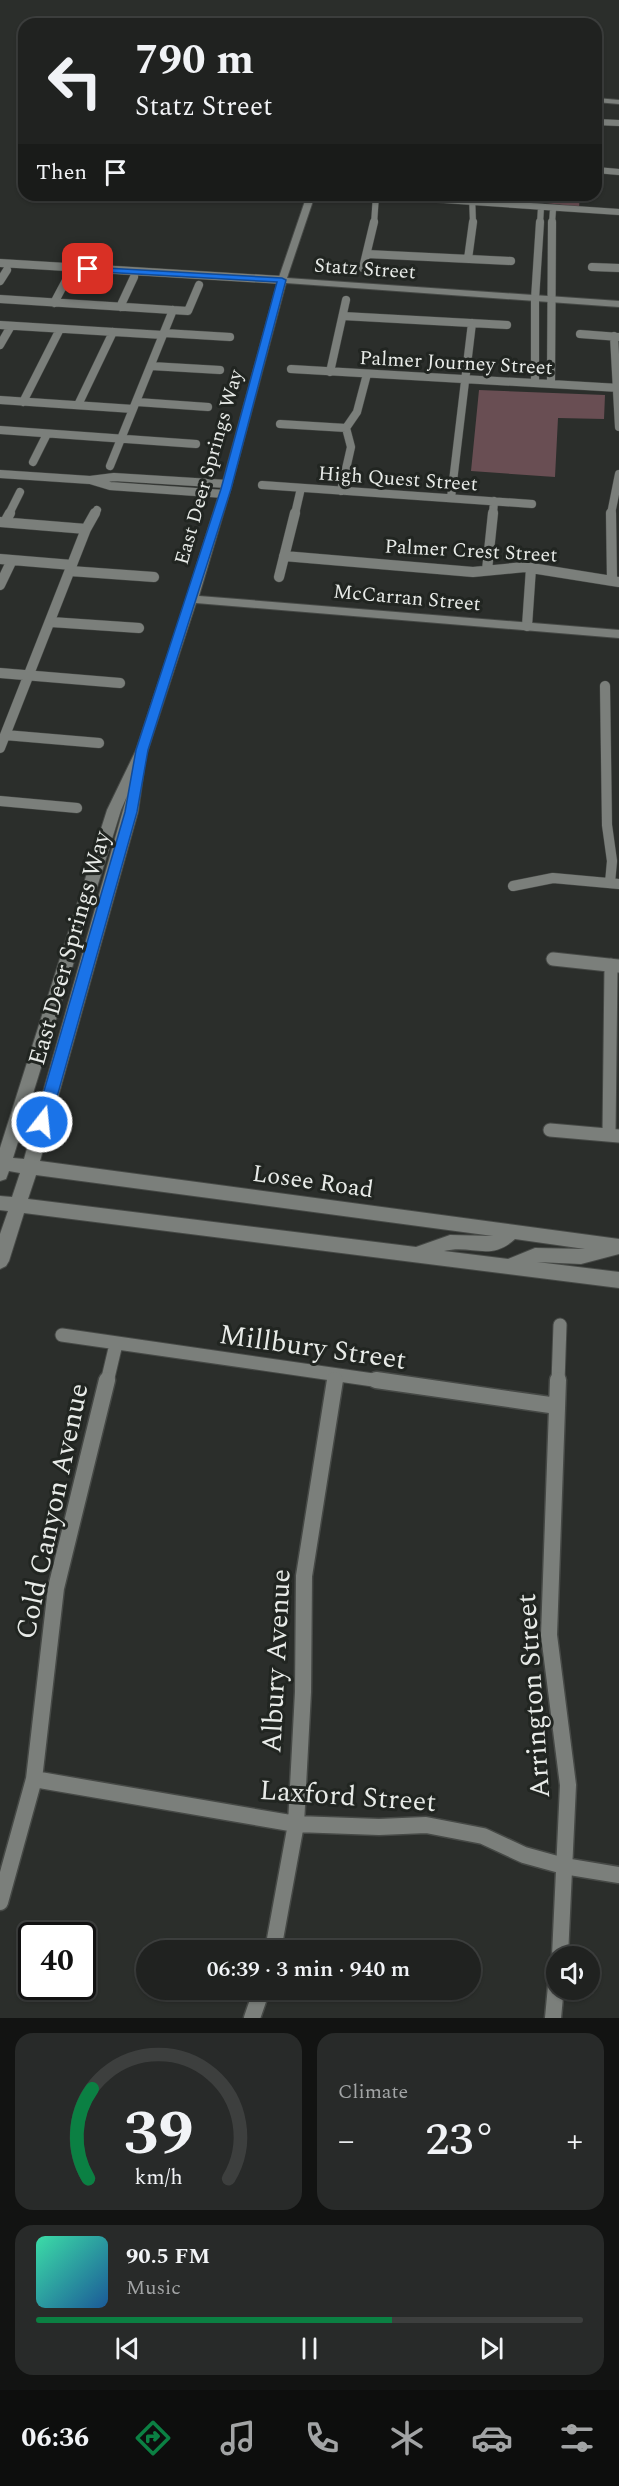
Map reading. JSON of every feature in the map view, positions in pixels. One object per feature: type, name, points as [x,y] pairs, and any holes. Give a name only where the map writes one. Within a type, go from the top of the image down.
[{"type":"street","points":[[602,101],[619,102]]},
{"type":"street","points":[[602,122],[619,123]]},
{"type":"street","points":[[602,170],[619,171]]},
{"type":"street","name":"East Deer Springs Way","points":[[1,1167],[114,810],[142,750],[192,599],[226,489],[282,280],[309,201]]},
{"type":"street","points":[[363,268],[374,226],[376,201]]},
{"type":"street","points":[[468,259],[473,222],[472,201]]},
{"type":"street","points":[[495,201],[553,209],[619,212]]},
{"type":"street","points":[[535,383],[535,299],[541,207]]},
{"type":"street","points":[[551,384],[550,300],[553,209]]},
{"type":"street","points":[[367,254],[511,261]]},
{"type":"street","name":"Statz Street","points":[[0,263],[619,304]]},
{"type":"street","points":[[592,267],[619,268]]},
{"type":"street","points":[[0,281],[7,270]]},
{"type":"street","points":[[54,303],[70,273]]},
{"type":"street","points":[[120,307],[134,278]]},
{"type":"street","points":[[0,299],[188,311],[199,285]]},
{"type":"street","points":[[330,372],[346,300]]},
{"type":"street","points":[[110,466],[173,310]]},
{"type":"street","points":[[343,316],[507,326]]},
{"type":"street","points":[[451,498],[472,323]]},
{"type":"street","points":[[0,326],[230,337]]},
{"type":"street","points":[[0,345],[11,326]]},
{"type":"street","points":[[23,402],[60,329]]},
{"type":"street","points":[[78,405],[113,332]]},
{"type":"street","points":[[580,334],[616,337],[619,427]]},
{"type":"street","points":[[151,366],[220,370]]},
{"type":"street","name":"Palmer Journey Street","points":[[291,369],[618,388]]},
{"type":"street","points":[[341,491],[351,447],[346,428],[357,412],[367,374]]},
{"type":"street","points":[[0,400],[78,405],[208,406]]},
{"type":"street","points":[[280,424],[346,428]]},
{"type":"street","points":[[0,430],[196,444]]},
{"type":"street","points":[[33,462],[47,434]]},
{"type":"street","points":[[0,474],[90,480],[110,486],[226,489]]},
{"type":"street","points":[[616,581],[615,511],[619,474]]},
{"type":"street","name":"High Quest Street","points":[[262,485],[532,504]]},
{"type":"street","points":[[279,577],[301,488]]},
{"type":"street","points":[[20,492],[3,522],[86,529]]},
{"type":"street","points":[[487,570],[494,501]]},
{"type":"street","points":[[0,748],[5,735],[5,722],[29,676],[86,529],[97,510]]},
{"type":"street","name":"Palmer Crest Street","points":[[284,556],[473,572],[531,568],[616,581]]},
{"type":"street","points":[[0,559],[154,577]]},
{"type":"street","points":[[0,585],[12,560]]},
{"type":"street","points":[[527,626],[531,568]]},
{"type":"street","name":"McCarran Street","points":[[192,599],[619,634]]},
{"type":"street","points":[[51,622],[139,628]]},
{"type":"street","points":[[0,673],[120,683]]},
{"type":"street","points":[[513,886],[534,878],[554,877],[615,884],[607,825],[605,686]]},
{"type":"street","points":[[606,722],[619,723]]},
{"type":"street","points":[[5,735],[99,743]]},
{"type":"street","name":"East Deer Springs Way","points":[[0,1261],[9,1204],[30,1167],[131,812],[142,750]]},
{"type":"street","points":[[0,801],[78,808]]},
{"type":"street","points":[[550,1130],[614,1136],[615,966],[553,959]]},
{"type":"street","name":"Losee Road","points":[[1,1167],[30,1167],[619,1247]]},
{"type":"street","points":[[9,1204],[619,1280]]},
{"type":"street","points":[[413,1256],[451,1242],[492,1245],[504,1240],[511,1232]]},
{"type":"street","points":[[511,1266],[526,1256],[535,1254],[578,1257],[619,1247]]},
{"type":"street","name":"Arrington Street","points":[[560,1325],[549,1635],[568,1785],[560,1946]]},
{"type":"street","name":"Millbury Street","points":[[62,1335],[557,1406]]},
{"type":"street","name":"Cold Canyon Avenue","points":[[0,1902],[34,1779],[56,1588],[116,1344]]},
{"type":"street","name":"Albury Avenue","points":[[275,1940],[296,1824],[303,1692],[304,1576],[336,1375]]},
{"type":"street","name":"Laxford Street","points":[[34,1779],[296,1824],[380,1827],[426,1825],[483,1836],[524,1855],[564,1866],[619,1875]]},
{"type":"street","points":[[252,2018],[258,2000]]},
{"type":"street","points":[[553,2018],[555,2000]]},
{"type":"shaded area","points":[[529,201],[580,201],[579,207]]},
{"type":"shaded area","points":[[479,390],[605,395],[604,419],[558,418],[555,477],[471,471]]},
{"type":"route","points":[[42,1122],[131,812],[142,750],[226,489],[282,280],[88,269]]}]
